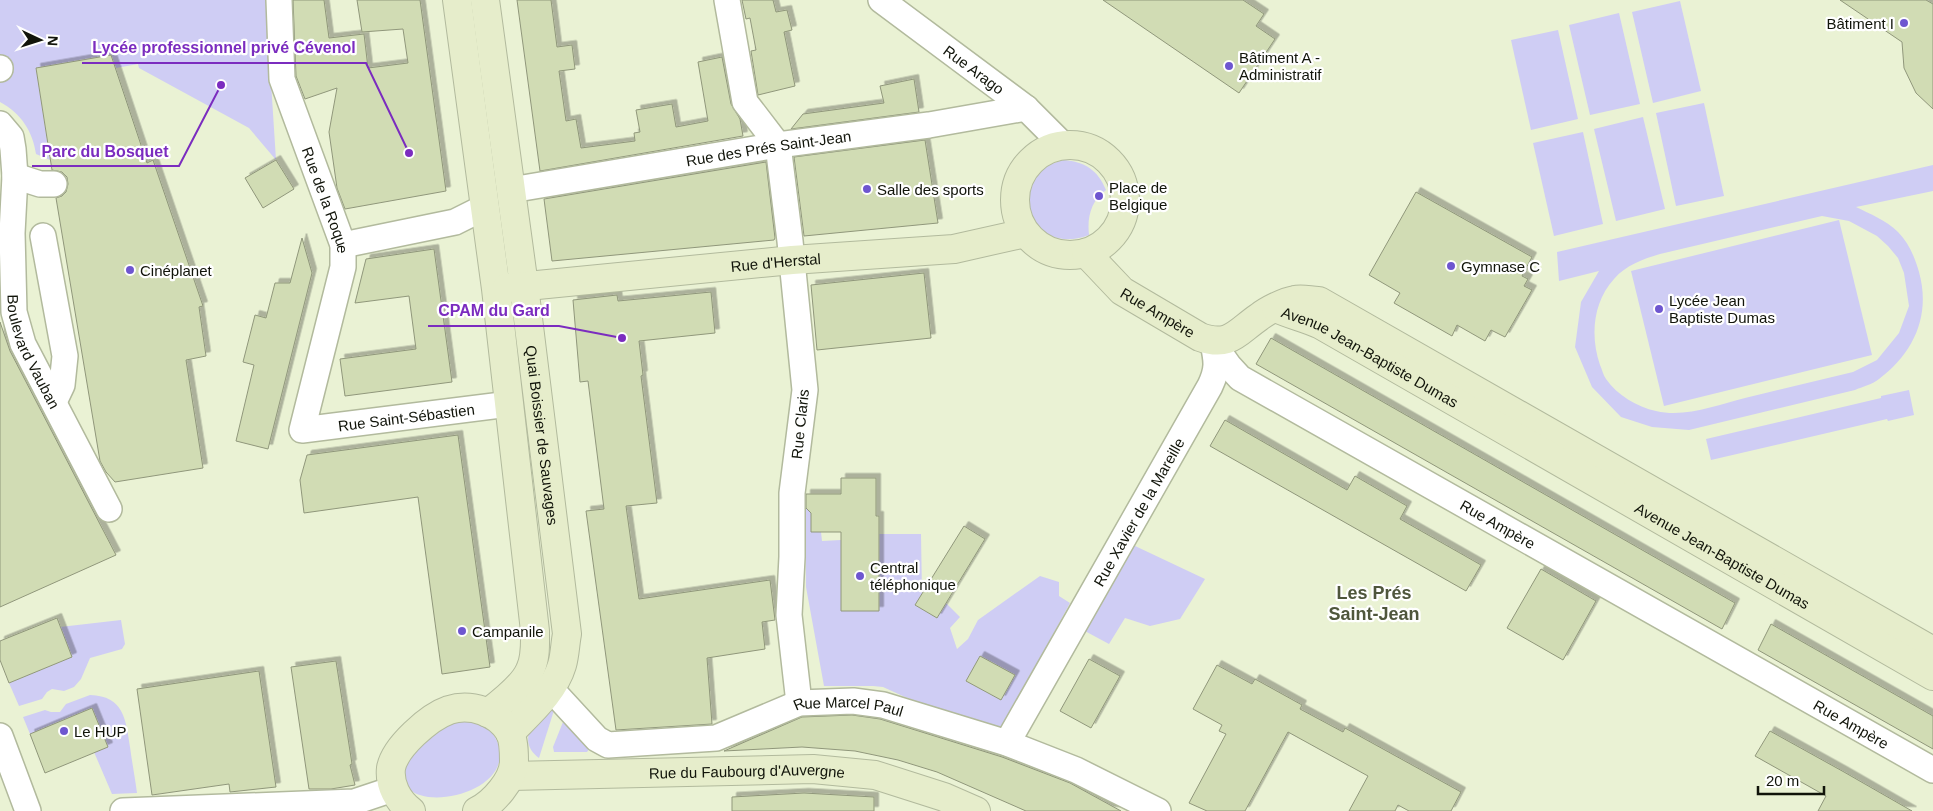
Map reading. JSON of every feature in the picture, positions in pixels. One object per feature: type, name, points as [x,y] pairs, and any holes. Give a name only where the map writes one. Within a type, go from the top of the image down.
[{"type":"street","name":"Rue de la Roque","points":[[279,0],[282,79],[343,245],[343,266],[302,430]]},
{"type":"street","name":"Quai Boissier de Sauvages","points":[[457,0],[496,289],[535,631],[535,654],[530,672],[506,699],[488,713]]},
{"type":"street","name":"Quai Boissier de Sauvages","points":[[484,0],[524,286],[567,634],[562,664],[550,688],[510,733]]},
{"type":"street","points":[[727,0],[745,102],[778,145]]},
{"type":"street","name":"Rue Arago","points":[[881,0],[1026,108],[1064,145]]},
{"type":"street","name":"Rue des Prés Saint-Jean","points":[[511,190],[778,145],[929,125],[1026,108]]},
{"type":"street","name":"Boulevard Vauban","points":[[0,124],[11,137],[15,176],[12,233],[14,312],[23,344],[109,509]]},
{"type":"street","name":"Rue Claris","points":[[778,145],[805,390],[792,493],[790,615],[799,704]]},
{"type":"street","points":[[1064,145],[1076,145],[1099,153],[1108,160],[1117,172],[1124,188],[1125,204],[1122,220],[1117,229],[1100,247],[1086,253],[1062,255],[1046,251],[1025,233],[1016,213],[1015,192],[1017,181],[1030,161],[1040,153],[1064,145]]},
{"type":"street","points":[[15,176],[40,184],[54,184]]},
{"type":"street","points":[[343,245],[455,222],[485,207],[511,190]]},
{"type":"street","points":[[12,233],[53,235],[65,356],[62,386],[54,402]]},
{"type":"street","name":"Rue d'Herstal","points":[[496,289],[792,260],[954,249],[1025,233]]},
{"type":"street","name":"Rue Ampère","points":[[1086,253],[1122,292],[1212,342],[1240,378],[1933,770]]},
{"type":"street","name":"Avenue Jean-Baptiste Dumas","points":[[1276,308],[1295,300],[1318,301],[1933,651]]},
{"type":"street","points":[[1212,342],[1229,338],[1244,329],[1259,316],[1276,308]]},
{"type":"street","name":"Avenue Jean-Baptiste Dumas","points":[[1276,308],[1290,315],[1305,318],[1321,325],[1933,676]]},
{"type":"street","name":"Rue Xavier de la Mareille","points":[[1007,742],[1217,373],[1217,361],[1212,342]]},
{"type":"street","name":"Rue Saint-Sébastien","points":[[302,430],[510,404]]},
{"type":"street","name":"Rue Marcel Paul","points":[[550,688],[597,739],[608,745],[716,738],[799,704],[853,701],[883,705],[1007,742],[1076,770],[1158,811]]},
{"type":"street","points":[[411,811],[393,789],[391,769],[395,758],[416,730],[435,717],[450,710],[468,708],[499,718],[510,733],[514,764],[502,793],[477,811]]},
{"type":"street","points":[[0,736],[28,811]]},
{"type":"street","name":"Rue du Faubourg d'Auvergne","points":[[502,793],[814,769],[875,776],[944,797],[976,811]]},
{"type":"street","points":[[123,811],[354,802],[393,789]]},
{"type":"shaded area","points":[[0,0],[269,0],[269,51],[276,160],[249,128],[139,68],[138,64],[116,68],[111,55],[36,68],[50,160],[36,154],[32,138],[25,124],[20,117],[0,102]]},
{"type":"shaded area","points":[[1680,1],[1701,91],[1653,103],[1632,12]]},
{"type":"shaded area","points":[[1619,13],[1640,104],[1590,115],[1569,25]]},
{"type":"shaded area","points":[[1558,30],[1578,119],[1531,130],[1511,40]]},
{"type":"shaded area","points":[[1704,103],[1724,196],[1676,206],[1656,113]]},
{"type":"shaded area","points":[[1643,117],[1665,209],[1616,221],[1594,129]]},
{"type":"shaded area","points":[[1583,132],[1603,224],[1554,236],[1533,143]]},
{"type":"shaded area","points":[[1064,160],[1090,168],[1099,177],[1106,190],[1097,199],[1091,210],[1089,235],[1068,239],[1050,235],[1037,226],[1030,212],[1028,196],[1033,181],[1044,168]]},
{"type":"shaded area","points":[[1933,165],[1933,191],[1856,207],[1883,221],[1902,236],[1919,272],[1923,303],[1917,332],[1902,357],[1891,369],[1877,381],[1855,390],[1689,430],[1652,427],[1621,417],[1592,387],[1575,347],[1581,302],[1599,271],[1559,281],[1557,252]],"holes":[[[1822,216],[1849,221],[1877,236],[1888,246],[1898,258],[1904,273],[1909,306],[1899,333],[1877,360],[1853,372],[1701,410],[1678,413],[1656,411],[1635,403],[1616,390],[1605,377],[1595,343],[1595,320],[1607,288],[1629,266],[1660,254]]]},
{"type":"shaded area","points":[[1839,220],[1872,355],[1664,406],[1631,271]]},
{"type":"shaded area","points":[[1909,390],[1914,415],[1888,421],[1887,419],[1711,460],[1706,439]]},
{"type":"shaded area","points":[[805,507],[811,513],[811,532],[821,532],[822,541],[841,540],[841,611],[879,611],[879,534],[921,534],[922,594],[915,605],[937,618],[946,603],[960,617],[950,628],[957,649],[968,639],[978,620],[1040,576],[1059,582],[1059,596],[1070,603],[1014,707],[1009,723],[999,730],[905,697],[883,687],[824,686],[806,587]],"holes":[[[980,656],[1015,675],[1001,700],[966,681]]]},
{"type":"shaded area","points":[[1133,545],[1205,579],[1180,619],[1150,626],[1125,618],[1109,644],[1083,630]]},
{"type":"shaded area","points":[[121,620],[125,644],[122,649],[90,658],[81,679],[74,687],[64,691],[52,689],[42,699],[19,706],[9,683],[72,657],[60,627]]},
{"type":"shaded area","points":[[90,695],[101,696],[110,700],[117,705],[125,719],[137,793],[112,794],[94,752],[108,747],[92,708],[30,734],[23,717],[45,710],[60,712],[66,704]]},
{"type":"shaded area","points":[[555,707],[539,758],[534,754],[529,745],[528,735],[531,725],[533,719]]},
{"type":"shaded area","points":[[449,720],[477,722],[489,728],[497,741],[500,757],[495,771],[484,783],[469,791],[452,796],[435,797],[420,795],[409,789],[404,779],[403,770],[406,756]]},
{"type":"shaded area","points":[[563,722],[589,749],[587,752],[554,752],[553,747]]},
{"type":"building","points":[[293,0],[324,0],[329,38],[364,34],[368,68],[408,63],[403,29],[362,32],[357,0],[420,0],[446,191],[345,209],[337,188],[329,132],[337,88],[305,99],[296,76]]},
{"type":"building","points":[[517,0],[551,0],[557,47],[572,45],[575,69],[559,71],[566,121],[576,119],[581,148],[635,141],[634,133],[640,132],[636,110],[672,104],[676,127],[708,121],[698,62],[722,57],[731,104],[740,119],[743,136],[540,171]]},
{"type":"building","points":[[742,0],[773,0],[776,12],[787,10],[792,30],[784,32],[795,86],[758,95],[751,51],[756,50],[750,18],[746,19]]},
{"type":"building","name":"Bâtiment A - Administratif","points":[[1103,0],[1243,0],[1264,14],[1256,26],[1275,39],[1239,93]]},
{"type":"building","name":"Bâtiment I","points":[[1840,0],[1926,0],[1933,4],[1933,109],[1916,93],[1904,68],[1902,42]]},
{"type":"building","name":"Cinéplanet","points":[[111,55],[147,163],[153,160],[203,306],[199,307],[206,356],[186,360],[203,468],[115,482],[106,472],[100,461],[56,198],[66,192],[67,177],[62,172],[52,170],[36,68]]},
{"type":"building","points":[[914,79],[919,112],[791,129],[803,114],[884,103],[880,86]]},
{"type":"building","name":"Salle des sports","points":[[925,140],[938,223],[804,236],[794,157]]},
{"type":"building","points":[[276,160],[294,189],[263,208],[245,178]]},
{"type":"building","points":[[766,162],[774,240],[552,261],[544,199]]},
{"type":"building","name":"Gymnase C","points":[[1416,192],[1532,257],[1522,276],[1528,279],[1524,286],[1532,290],[1505,337],[1491,330],[1485,341],[1457,325],[1452,336],[1394,303],[1400,293],[1369,275]]},
{"type":"building","points":[[302,238],[312,273],[268,449],[236,441],[254,365],[243,362],[255,315],[266,318],[275,283],[290,283]]},
{"type":"building","points":[[434,249],[452,382],[345,396],[340,359],[416,349],[409,296],[355,303],[366,259]]},
{"type":"building","points":[[924,273],[931,338],[817,350],[811,285]]},
{"type":"building","points":[[711,292],[715,333],[639,341],[643,375],[641,376],[657,503],[626,506],[639,599],[770,580],[775,620],[762,622],[765,649],[707,658],[712,724],[616,730],[586,511],[604,509],[588,381],[580,382],[573,300],[617,295],[618,301]]},
{"type":"building","points":[[0,322],[10,351],[116,555],[0,607]]},
{"type":"building","points":[[1271,338],[1735,603],[1722,629],[1256,364]]},
{"type":"building","points":[[1225,420],[1347,490],[1355,476],[1407,506],[1400,519],[1481,565],[1466,591],[1210,446]]},
{"type":"building","points":[[458,435],[490,667],[442,674],[418,497],[304,513],[300,480],[307,455]]},
{"type":"building","name":"Central téléphonique","points":[[841,478],[876,478],[876,516],[879,516],[879,611],[841,611],[841,532],[811,532],[811,513],[806,508],[806,494],[841,494]]},
{"type":"building","points":[[964,526],[985,539],[937,618],[915,605]]},
{"type":"building","points":[[1541,569],[1596,601],[1563,660],[1507,628]]},
{"type":"building","points":[[57,618],[72,657],[9,683],[0,660],[0,641]]},
{"type":"building","points":[[1771,624],[1933,716],[1933,749],[1758,650]]},
{"type":"building","points":[[980,656],[1015,675],[1001,700],[966,681]]},
{"type":"building","points":[[1089,659],[1120,676],[1091,728],[1060,711]]},
{"type":"building","points":[[336,661],[352,764],[350,765],[355,785],[331,789],[309,789],[291,667]]},
{"type":"building","points":[[1217,665],[1252,684],[1255,679],[1302,705],[1300,709],[1343,732],[1345,728],[1461,792],[1451,811],[1409,811],[1398,805],[1395,811],[1349,811],[1368,776],[1288,732],[1245,811],[1207,811],[1189,803],[1226,734],[1219,731],[1222,725],[1193,709]]},
{"type":"building","points":[[259,671],[276,787],[230,792],[229,784],[152,795],[137,689]]},
{"type":"building","points":[[92,708],[108,747],[45,773],[30,734]]},
{"type":"building","points":[[852,715],[880,719],[1002,757],[1070,783],[1121,811],[1026,811],[937,772],[898,760],[855,751],[802,747],[724,751],[802,717]]},
{"type":"building","points":[[1770,731],[1912,811],[1818,811],[1826,796],[1755,756]]},
{"type":"building","points":[[804,793],[874,797],[874,811],[732,811],[732,797]]},
{"type":"place","name":"Bâtiment I","points":[[1904,23]]},
{"type":"place","name":"Bâtiment A - Administratif","points":[[1229,66]]},
{"type":"place","name":"Parc du Bosquet","points":[[221,85]]},
{"type":"place","name":"Lycée professionnel privé Cévenol","points":[[409,153]]},
{"type":"place","name":"Salle des sports","points":[[867,189]]},
{"type":"place","name":"Place de Belgique","points":[[1099,196]]},
{"type":"place","name":"Gymnase C","points":[[1451,266]]},
{"type":"place","name":"Cinéplanet","points":[[130,270]]},
{"type":"place","name":"Lycée Jean Baptiste Dumas","points":[[1659,309]]},
{"type":"place","name":"CPAM du Gard","points":[[622,338]]},
{"type":"place","name":"Central téléphonique","points":[[860,576]]},
{"type":"place","name":"Campanile","points":[[462,631]]},
{"type":"place","name":"Le HUP","points":[[64,731]]},
{"type":"district","name":"Les Prés Saint-Jean","points":[[1374,603]]}]
